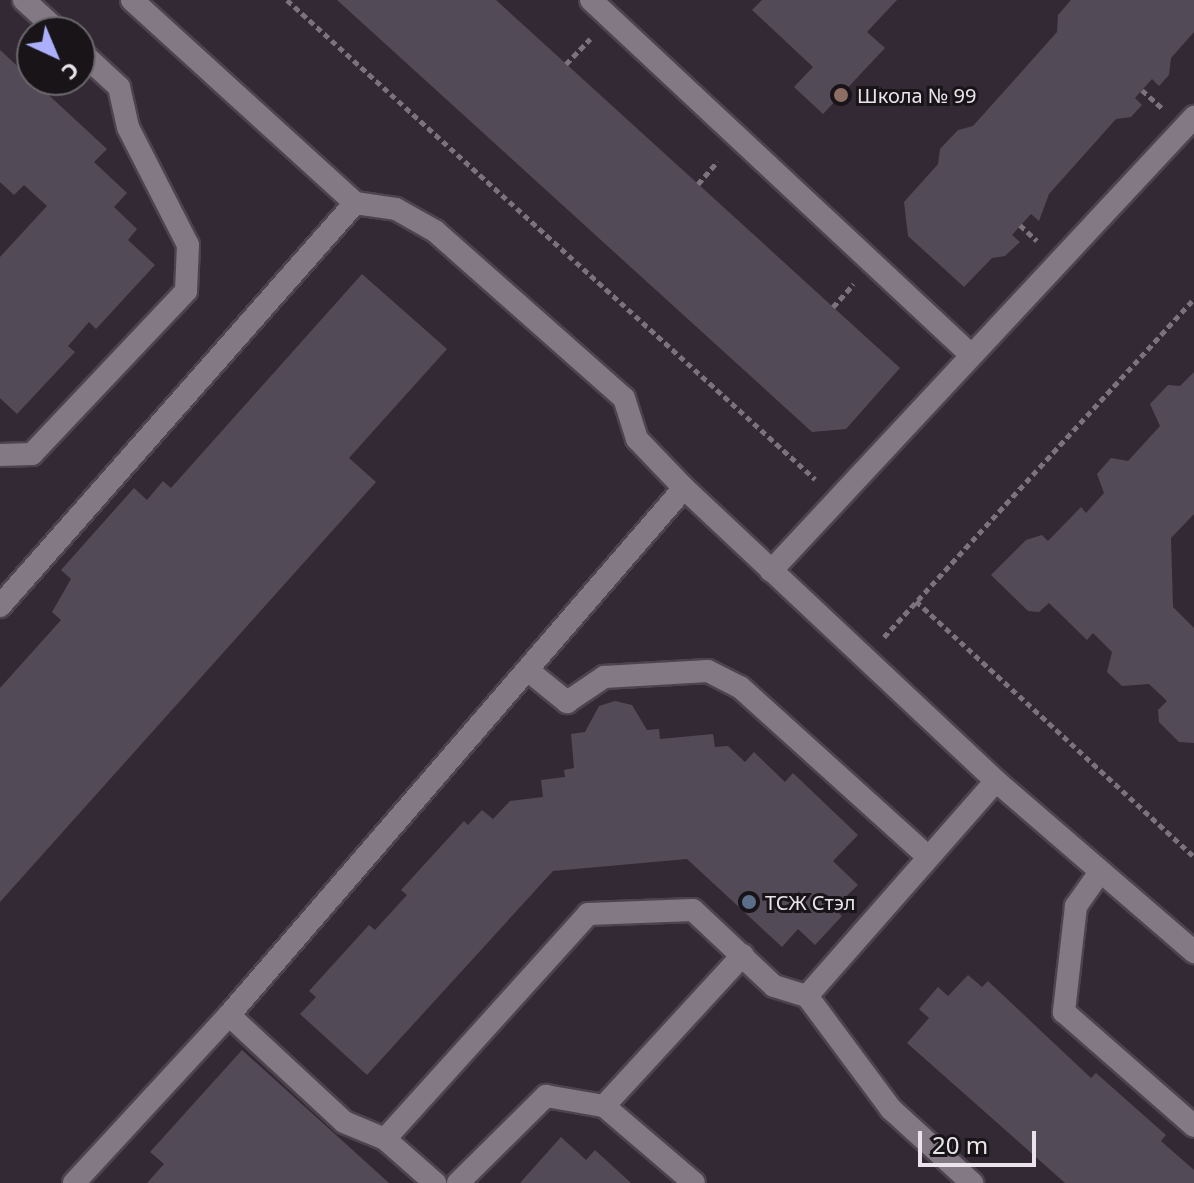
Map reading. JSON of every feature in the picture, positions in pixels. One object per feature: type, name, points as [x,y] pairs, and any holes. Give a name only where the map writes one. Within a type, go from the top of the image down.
[{"type":"lane","points":[[24,0],[42,16]]},
{"type":"lane","points":[[132,0],[355,203],[396,209],[435,231],[624,398],[637,439],[684,488],[996,781],[1194,952]]},
{"type":"lane","points":[[591,0],[970,354]]},
{"type":"lane","points":[[0,455],[32,454],[186,291],[188,245],[128,127],[119,87],[96,66]]},
{"type":"lane","points":[[771,571],[1194,117]]},
{"type":"lane","points":[[0,606],[355,203]]},
{"type":"lane","points":[[74,1183],[229,1015],[530,672],[684,488]]},
{"type":"lane","points":[[530,672],[567,702],[604,677],[708,671],[740,687],[927,856]]},
{"type":"lane","points":[[807,996],[996,781]]},
{"type":"lane","points":[[1100,872],[1076,906],[1064,1012],[1194,1126]]},
{"type":"lane","points":[[385,1139],[588,914],[693,910],[774,986],[807,996],[891,1109],[972,1183]]},
{"type":"lane","points":[[604,1106],[743,955]]},
{"type":"lane","points":[[229,1015],[344,1122],[385,1139],[435,1183]]},
{"type":"lane","points":[[458,1183],[546,1096],[604,1106],[694,1183]]},
{"type":"path","points":[[287,0],[837,499]]},
{"type":"path","points":[[865,658],[1194,299]]},
{"type":"path","points":[[916,601],[1194,857]]},
{"type":"building","points":[[337,0],[496,0],[900,368],[846,429],[812,432]]},
{"type":"building","points":[[762,0],[897,0],[867,32],[885,48],[823,114],[794,87],[813,67],[752,10]]},
{"type":"building","points":[[1071,0],[1194,0],[1194,32],[1171,58],[1169,75],[1159,86],[1152,79],[1135,98],[1142,105],[1131,117],[1116,119],[1049,194],[1039,221],[1031,214],[1012,235],[1020,242],[1005,256],[992,258],[964,287],[908,236],[904,202],[938,164],[940,149],[958,130],[973,126],[1057,32],[1058,15]]},
{"type":"building","points":[[0,50],[16,65],[16,96],[50,96],[107,149],[94,162],[127,193],[114,207],[137,229],[128,240],[155,265],[96,329],[89,322],[68,346],[75,352],[17,414],[0,398],[0,257],[47,206],[24,185],[14,195],[0,182]]},
{"type":"building","points":[[362,274],[447,349],[349,458],[376,482],[0,902],[0,688],[61,620],[52,612],[71,579],[61,570],[134,488],[147,500],[163,481],[171,488]]},
{"type":"building","points":[[1194,372],[1194,514],[1171,538],[1173,607],[1194,628],[1194,743],[1179,742],[1159,722],[1158,710],[1167,701],[1149,684],[1122,686],[1107,672],[1112,652],[1093,633],[1087,640],[1049,603],[1039,612],[1028,611],[991,575],[1026,540],[1042,535],[1048,541],[1081,507],[1086,513],[1104,493],[1097,474],[1111,458],[1128,461],[1160,426],[1150,404],[1168,385],[1180,386]]},
{"type":"building","points":[[615,701],[632,705],[647,730],[659,729],[660,739],[713,734],[715,747],[728,746],[745,762],[754,752],[785,782],[793,773],[858,835],[833,861],[858,885],[834,908],[842,916],[815,945],[798,929],[782,947],[687,859],[553,871],[367,1075],[300,1014],[316,997],[309,991],[369,925],[375,930],[407,895],[401,890],[464,821],[468,825],[482,810],[493,819],[510,801],[543,797],[541,780],[565,777],[564,770],[574,768],[571,734],[585,732],[599,706]]},
{"type":"building","points":[[968,975],[982,987],[988,981],[1091,1078],[1096,1073],[1166,1135],[1161,1141],[1194,1170],[1194,1183],[1065,1183],[907,1043],[929,1018],[919,1009],[938,987],[948,996]]},
{"type":"building","points":[[242,1050],[389,1183],[147,1183],[164,1164],[150,1152]]},
{"type":"building","points":[[561,1137],[586,1160],[595,1150],[631,1183],[520,1183]]},
{"type":"place","name":"Школа № 99","points":[[841,95]]},
{"type":"place","name":"ТСЖ Стэл","points":[[749,902]]}]
